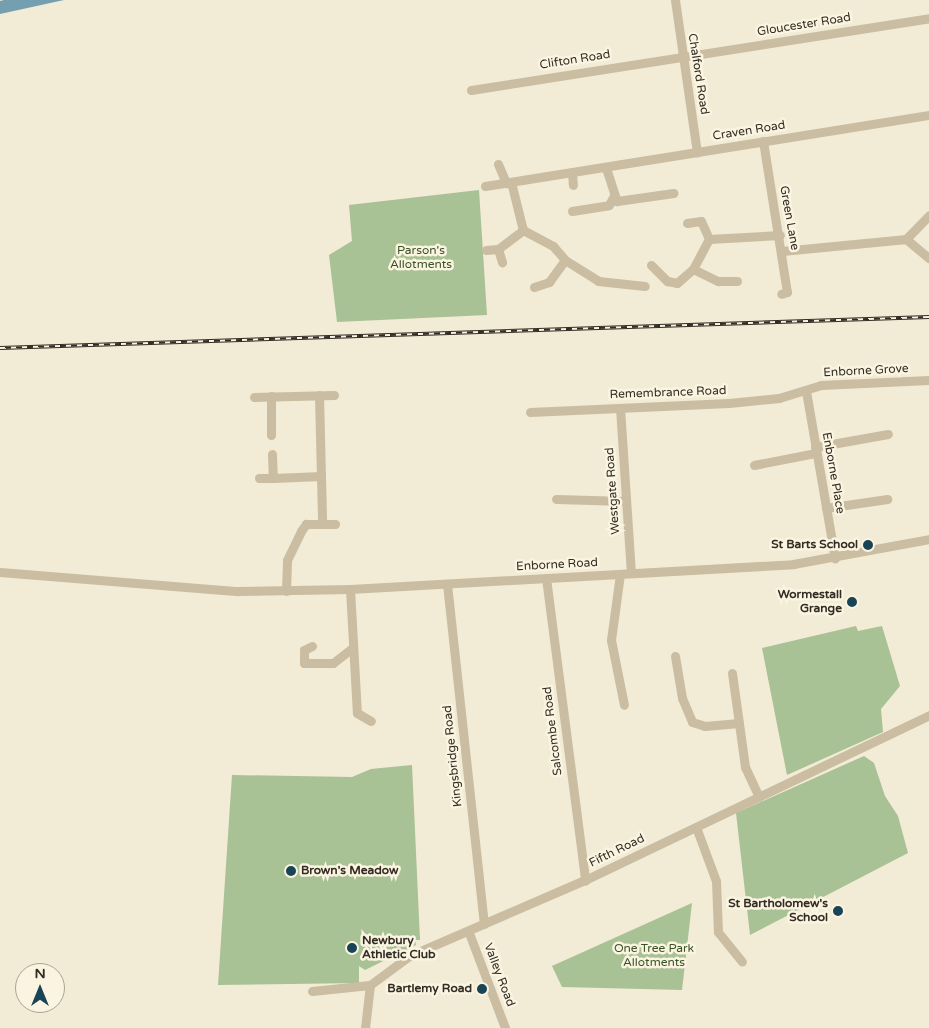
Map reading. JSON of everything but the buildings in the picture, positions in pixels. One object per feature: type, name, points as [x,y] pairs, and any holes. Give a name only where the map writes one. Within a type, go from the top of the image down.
[{"type":"street","name":"Chalford Road","points":[[675,0],[697,152]]},
{"type":"street","name":"Gloucester Road","points":[[682,56],[929,18]]},
{"type":"street","name":"Clifton Road","points":[[471,90],[682,56]]},
{"type":"street","name":"Craven Road","points":[[485,186],[929,115]]},
{"type":"street","name":"Green Lane","points":[[763,141],[788,292],[781,294]]},
{"type":"street","points":[[498,164],[508,183],[524,230],[553,246],[565,260],[598,281],[645,286]]},
{"type":"street","points":[[606,168],[611,205]]},
{"type":"street","points":[[572,172],[573,185]]},
{"type":"street","points":[[572,211],[611,205],[617,201],[673,192]]},
{"type":"street","points":[[906,239],[913,227],[929,216]]},
{"type":"street","points":[[688,223],[701,221],[709,239]]},
{"type":"street","points":[[486,250],[498,250],[524,230]]},
{"type":"street","points":[[709,239],[780,235]]},
{"type":"street","points":[[651,265],[667,281],[677,283],[693,269],[709,239]]},
{"type":"street","points":[[782,251],[906,239],[929,258]]},
{"type":"street","points":[[498,250],[502,262]]},
{"type":"street","points":[[534,287],[549,282],[565,260]]},
{"type":"street","points":[[693,269],[718,281],[737,281]]},
{"type":"street","name":"Enborne Grove","points":[[806,391],[821,385],[929,380]]},
{"type":"street","name":"Remembrance Road","points":[[530,412],[729,403],[806,391]]},
{"type":"street","name":"Enborne Place","points":[[806,391],[835,559]]},
{"type":"street","points":[[320,395],[322,521]]},
{"type":"street","points":[[254,397],[334,395]]},
{"type":"street","points":[[271,396],[271,435]]},
{"type":"street","name":"Westgate Road","points":[[620,408],[631,573]]},
{"type":"street","points":[[754,465],[888,434]]},
{"type":"street","points":[[272,454],[273,478]]},
{"type":"street","points":[[260,478],[321,476]]},
{"type":"street","points":[[556,499],[626,501]]},
{"type":"street","points":[[826,508],[887,499]]},
{"type":"street","points":[[286,591],[290,551],[306,524],[322,521],[335,524]]},
{"type":"street","name":"Enborne Road","points":[[0,572],[184,588],[286,591],[350,589],[620,574],[835,559],[929,540]]},
{"type":"street","points":[[620,574],[611,640],[624,706]]},
{"type":"street","name":"Salcombe Road","points":[[546,578],[585,880]]},
{"type":"street","name":"Kingsbridge Road","points":[[447,584],[484,924]]},
{"type":"street","points":[[350,589],[357,713],[371,721]]},
{"type":"street","points":[[312,646],[304,650],[304,663],[333,663],[352,648]]},
{"type":"street","points":[[676,656],[682,698],[692,722],[705,726],[739,723]]},
{"type":"street","points":[[732,673],[745,767],[759,797]]},
{"type":"street","name":"Fifth Road","points":[[370,985],[409,956],[468,933],[484,924],[585,880],[929,715]]},
{"type":"street","points":[[696,826],[716,881],[718,932],[742,962]]},
{"type":"street","name":"Valley Road","points":[[468,933],[505,1028]]},
{"type":"street","points":[[726,960],[733,953]]},
{"type":"street","points":[[312,991],[370,985],[365,1028]]},
{"type":"green space","name":"Parson's Allotments","points":[[479,190],[487,315],[337,322],[329,255],[352,241],[349,205]]},
{"type":"green space","points":[[856,626],[858,631],[882,626],[900,686],[881,709],[883,732],[787,775],[762,648]]},
{"type":"green space","points":[[864,756],[874,763],[885,796],[898,816],[908,853],[750,935],[736,813]]},
{"type":"green space","name":"Brown's Meadow","points":[[412,765],[420,940],[415,940],[416,945],[365,970],[359,966],[359,983],[218,985],[232,775],[352,777],[371,769]]},
{"type":"green space","name":"One Tree Park Allotments","points":[[692,903],[682,990],[562,987],[552,966]]},
{"type":"water","points":[[64,0],[0,14],[0,1]]},
{"type":"railway","points":[[0,348],[929,317]]},
{"type":"place","name":"St Barts School","points":[[868,545]]},
{"type":"place","name":"Wormestall Grange","points":[[852,602]]},
{"type":"place","name":"Brown's Meadow","points":[[291,871]]},
{"type":"place","name":"St Bartholomew's School","points":[[838,911]]},
{"type":"place","name":"Newbury Athletic Club","points":[[352,948]]},
{"type":"place","name":"Bartlemy Road","points":[[482,989]]}]
